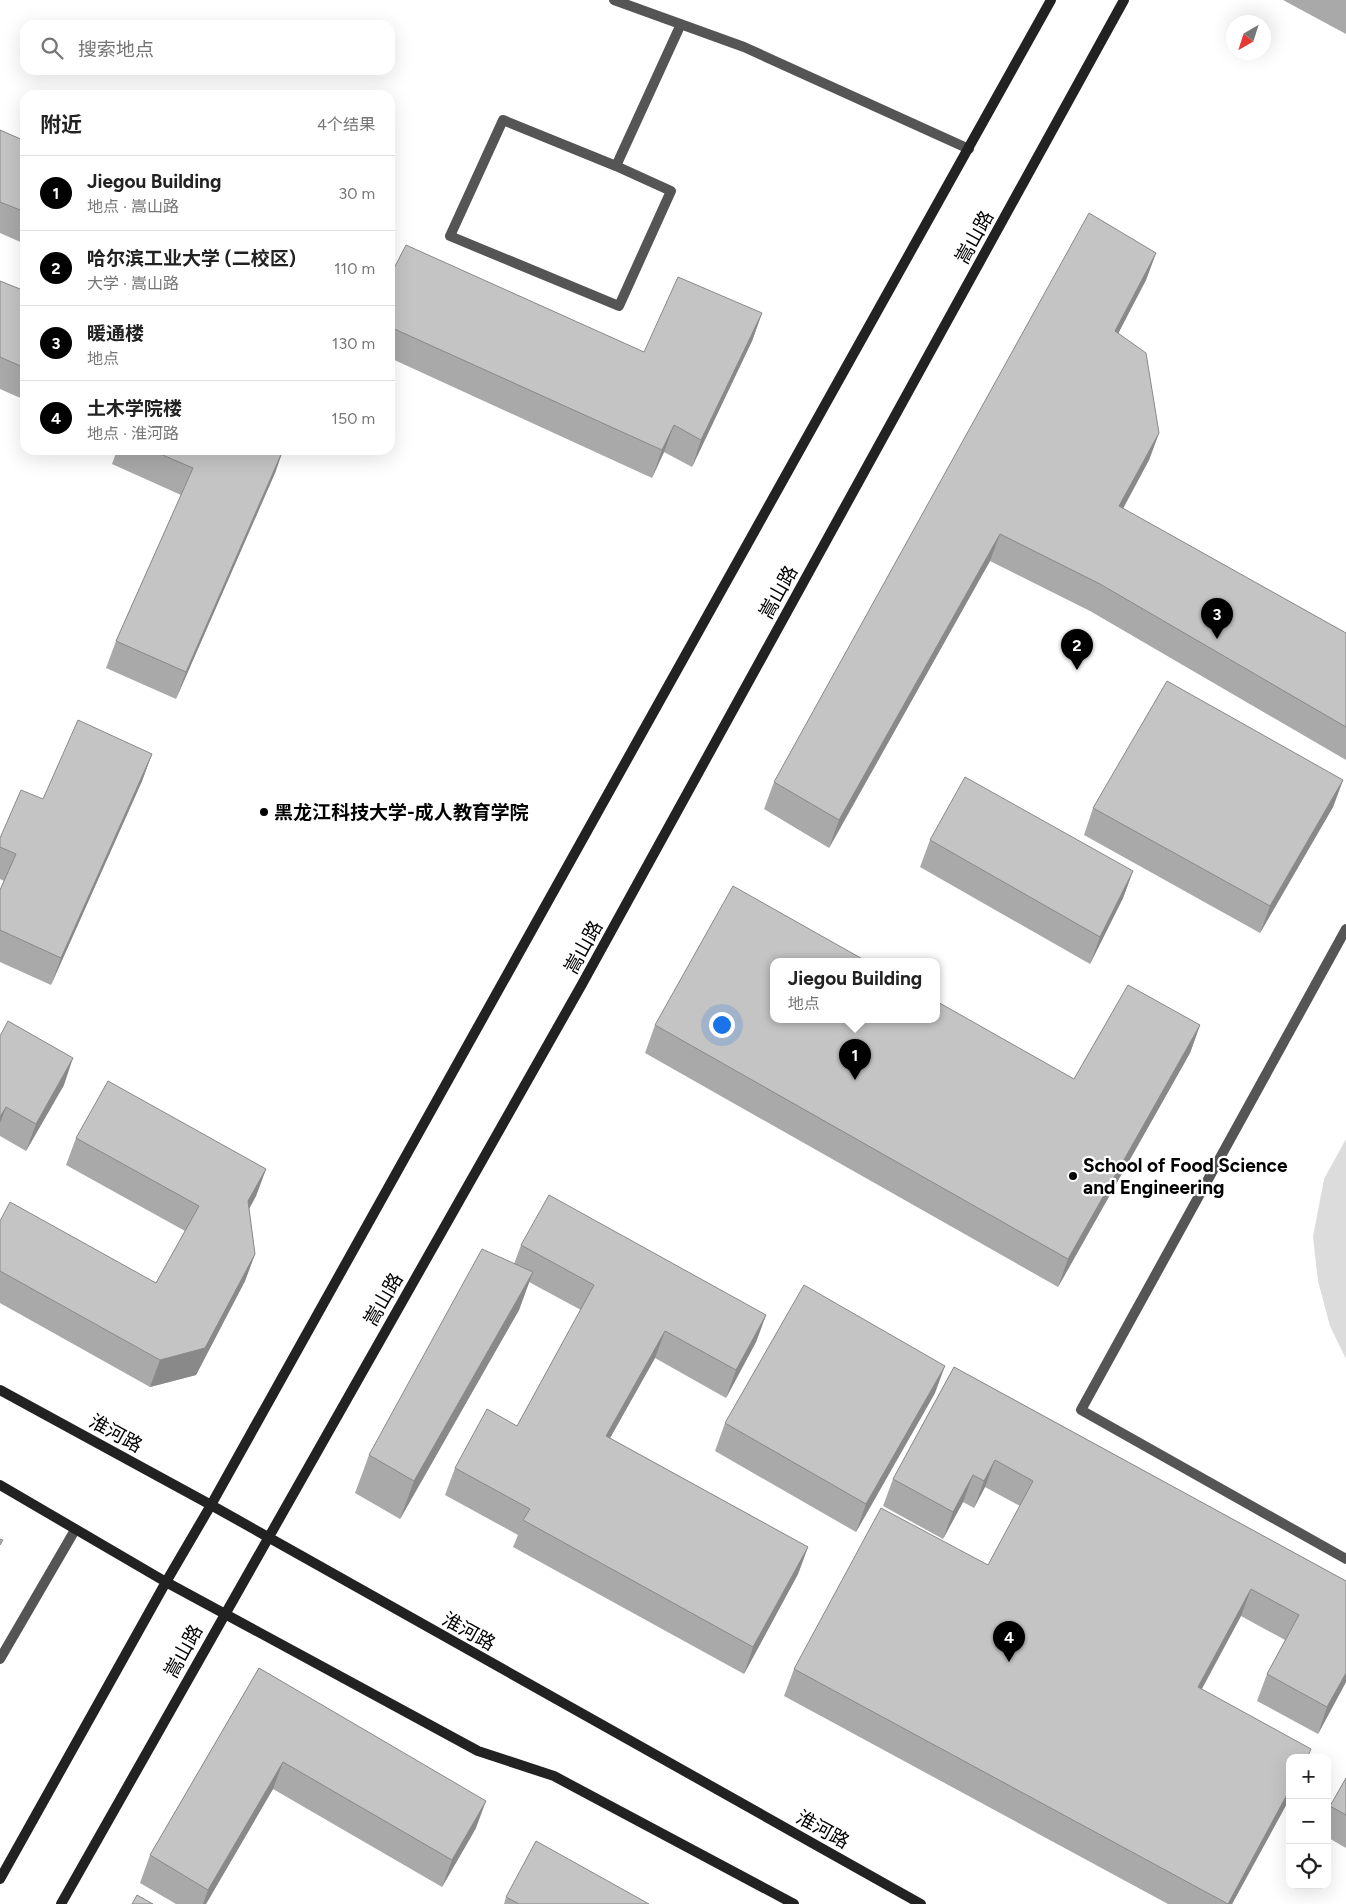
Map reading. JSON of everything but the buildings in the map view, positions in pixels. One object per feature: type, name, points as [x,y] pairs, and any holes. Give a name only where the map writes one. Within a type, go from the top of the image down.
[{"type":"main road","points":[[0,1879],[1052,0]]},
{"type":"main road","name":"嵩山路","points":[[61,1904],[581,986],[1124,0]]},
{"type":"main road","name":"淮河路","points":[[0,1390],[211,1505],[920,1904]]},
{"type":"main road","points":[[0,1485],[166,1582],[478,1751],[554,1776],[794,1904]]},
{"type":"street","points":[[614,0],[744,46],[969,149]]},
{"type":"street","points":[[616,166],[681,24]]},
{"type":"street","points":[[503,120],[616,166],[671,192],[619,306],[450,236],[503,120]]},
{"type":"street","points":[[1346,929],[1081,1410],[1346,1559]]},
{"type":"street","points":[[0,1659],[75,1530]]},
{"type":"shaded area","points":[[1346,1139],[1346,1359],[1330,1326],[1318,1281],[1313,1237],[1324,1179]]},
{"type":"place","name":"暖通楼","points":[[1217,639]]},
{"type":"place","name":"哈尔滨工业大学 (二校区)","points":[[1077,670]]},
{"type":"place","name":"黑龙江科技大学-成人教育学院","points":[[264,812]]},
{"type":"place","name":"Jiegou Building","points":[[855,1080]]},
{"type":"place","name":"School of Food Science and Engineering","points":[[1073,1176]]},
{"type":"place","name":"土木学院楼","points":[[1009,1662]]}]
